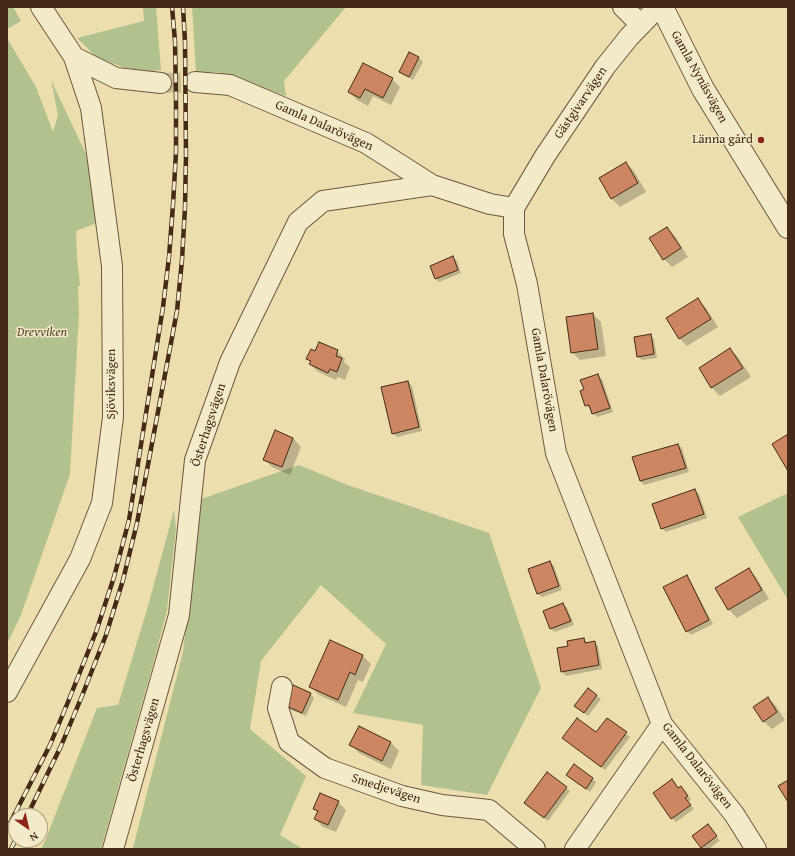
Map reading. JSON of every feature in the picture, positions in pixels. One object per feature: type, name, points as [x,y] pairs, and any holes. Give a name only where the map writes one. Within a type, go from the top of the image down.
[{"type":"street","points":[[42,7],[74,57],[116,78],[161,83]]},
{"type":"street","points":[[623,7],[641,25]]},
{"type":"street","name":"Gästgivarvägen","points":[[514,208],[545,156],[605,67],[629,37],[658,7]]},
{"type":"street","name":"Gamla Nynäsvägen","points":[[662,7],[703,89],[788,227]]},
{"type":"street","name":"Sjöviksvägen","points":[[7,692],[80,559],[102,503],[113,417],[112,266],[91,108],[74,57]]},
{"type":"street","name":"Gamla Dalarövägen","points":[[195,82],[230,85],[366,143],[432,185],[490,204],[514,208],[514,234],[527,284],[556,453],[662,724],[734,814],[756,849]]},
{"type":"street","name":"Österhagsvägen","points":[[113,849],[179,615],[195,460],[230,362],[298,222],[323,201],[432,185]]},
{"type":"street","name":"Smedjevägen","points":[[282,687],[278,708],[289,742],[325,768],[402,796],[442,806],[489,810],[535,849]]},
{"type":"street","points":[[575,849],[662,724]]},
{"type":"green space","points":[[7,7],[13,7],[21,21],[7,29]]},
{"type":"green space","points":[[143,7],[156,7],[161,70],[151,71],[125,68],[96,57],[77,38],[144,21]]},
{"type":"green space","points":[[192,7],[346,7],[284,81],[286,96],[217,72],[196,72]]},
{"type":"green space","name":"Drevviken","points":[[7,38],[36,87],[53,132],[58,115],[51,80],[86,154],[99,222],[76,231],[80,285],[78,287],[79,314],[70,474],[21,615],[7,644]]},
{"type":"green space","points":[[299,465],[345,484],[489,533],[541,688],[487,795],[421,785],[423,725],[353,713],[386,644],[321,585],[261,661],[250,729],[306,776],[280,835],[303,849],[134,849],[133,848],[183,652],[201,499]]},
{"type":"green space","points":[[788,493],[788,600],[738,517]]},
{"type":"green space","points":[[174,510],[176,529],[167,610],[101,849],[41,849],[48,848],[48,833],[97,708],[118,705],[148,606]]},
{"type":"building","points":[[409,52],[419,57],[409,77],[399,72]]},
{"type":"building","points":[[363,63],[393,78],[383,98],[365,89],[360,98],[348,92]]},
{"type":"building","points":[[626,162],[638,183],[611,199],[599,178]]},
{"type":"building","points":[[667,227],[681,248],[663,260],[649,238]]},
{"type":"building","points":[[453,256],[458,270],[435,279],[430,266]]},
{"type":"building","points":[[698,298],[711,319],[679,339],[666,318]]},
{"type":"building","points":[[593,313],[598,349],[571,353],[566,317]]},
{"type":"building","points":[[651,334],[654,354],[637,357],[634,337]]},
{"type":"building","points":[[319,342],[338,350],[336,356],[342,358],[337,372],[330,369],[328,373],[309,364],[311,361],[306,359],[311,349],[315,351]]},
{"type":"building","points":[[730,348],[743,368],[711,388],[699,368]]},
{"type":"building","points":[[598,374],[610,408],[592,414],[589,405],[585,406],[580,391],[584,389],[580,380]]},
{"type":"building","points":[[408,381],[419,427],[392,434],[381,387]]},
{"type":"building","points":[[275,430],[293,438],[282,467],[263,460]]},
{"type":"building","points":[[788,434],[788,471],[772,444]]},
{"type":"building","points":[[678,444],[686,468],[640,481],[632,457]]},
{"type":"building","points":[[695,489],[704,514],[661,529],[652,504]]},
{"type":"building","points":[[550,561],[559,586],[537,594],[528,569]]},
{"type":"building","points":[[749,568],[762,590],[728,610],[715,588]]},
{"type":"building","points":[[687,575],[709,620],[686,632],[663,587]]},
{"type":"building","points":[[563,603],[571,621],[550,629],[543,611]]},
{"type":"building","points":[[584,638],[585,643],[595,641],[599,665],[561,672],[557,648],[568,646],[567,641]]},
{"type":"building","points":[[330,640],[363,655],[355,675],[350,672],[338,700],[309,687]]},
{"type":"building","points":[[293,685],[311,693],[302,713],[284,705]]},
{"type":"building","points":[[588,688],[597,695],[584,713],[574,706]]},
{"type":"building","points":[[768,697],[777,712],[763,722],[753,707]]},
{"type":"building","points":[[577,718],[596,732],[607,718],[627,732],[601,767],[562,738]]},
{"type":"building","points":[[359,726],[391,742],[382,761],[349,745]]},
{"type":"building","points":[[574,764],[593,778],[586,789],[566,775]]},
{"type":"building","points":[[547,772],[567,787],[544,818],[524,803]]},
{"type":"building","points":[[672,779],[678,788],[681,786],[688,796],[685,798],[691,805],[671,819],[653,793]]},
{"type":"building","points":[[788,780],[788,802],[778,786]]},
{"type":"building","points":[[320,793],[339,801],[328,825],[314,819],[318,811],[313,809]]},
{"type":"building","points":[[708,824],[717,836],[701,848],[692,836]]},
{"type":"tunnel","points":[[161,83],[195,82]]},
{"type":"railway","points":[[7,829],[50,745],[96,632],[114,577],[129,520],[163,307],[169,257],[176,152],[175,41],[172,7]]},
{"type":"railway","points":[[31,808],[61,746],[106,635],[123,580],[137,523],[177,311],[182,260],[186,155],[185,42],[183,7]]},
{"type":"place","name":"Länna gård","points":[[761,140]]}]
